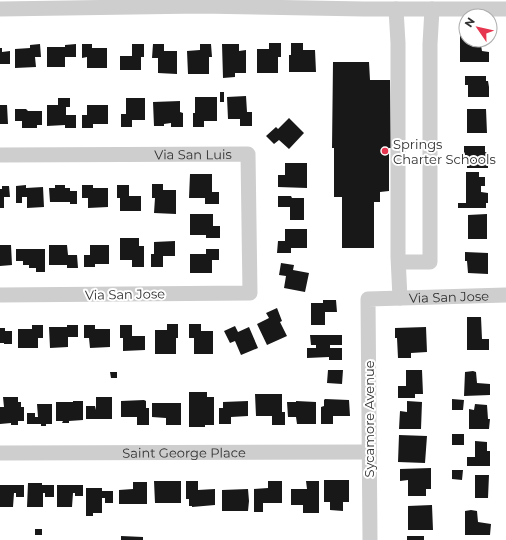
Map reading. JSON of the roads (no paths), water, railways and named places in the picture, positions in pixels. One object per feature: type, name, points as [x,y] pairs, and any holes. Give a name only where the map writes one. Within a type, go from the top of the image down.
[{"type":"street","points":[[0,9],[102,4],[200,3],[364,4],[396,9],[432,9],[458,4],[506,9]]},
{"type":"street","points":[[396,9],[398,43],[400,298]]},
{"type":"street","points":[[399,262],[430,262],[430,44],[432,9]]},
{"type":"street","name":"Via San Luis","points":[[0,155],[248,154],[250,293]]},
{"type":"street","name":"Via San Jose","points":[[0,296],[250,293]]},
{"type":"street","name":"Via San Jose","points":[[368,299],[506,295]]},
{"type":"street","name":"Sycamore Avenue","points":[[368,299],[370,540]]},
{"type":"street","name":"Saint George Place","points":[[0,453],[369,452]]},
{"type":"place","name":"Springs Charter Schools","points":[[385,151]]}]
